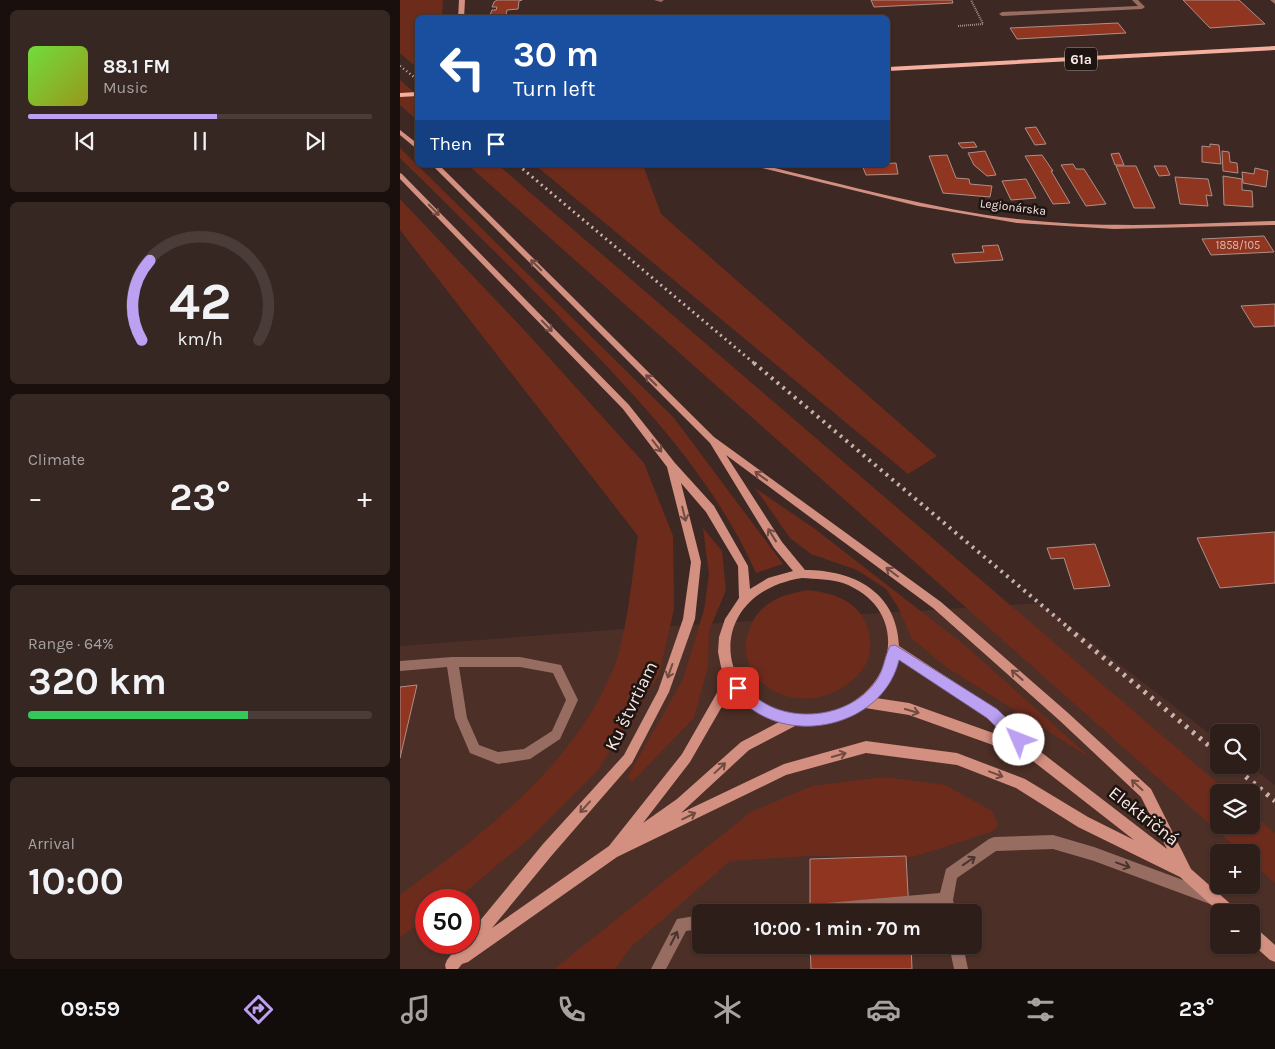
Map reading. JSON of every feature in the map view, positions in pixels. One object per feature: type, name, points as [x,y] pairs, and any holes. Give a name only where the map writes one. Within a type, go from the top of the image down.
[{"type":"main road","points":[[461,15],[462,0]]},
{"type":"main road","name":"61a","points":[[890,69],[1275,48]]},
{"type":"main road","points":[[400,94],[415,94]]},
{"type":"main road","points":[[400,132],[415,145]]},
{"type":"main road","points":[[437,167],[711,439],[937,605],[1063,716],[1146,793],[1186,873]]},
{"type":"main road","name":"Legionárska","points":[[761,167],[928,207],[1017,221],[1099,227],[1275,223]]},
{"type":"main road","points":[[400,175],[626,407],[672,466],[710,509],[744,566],[745,599]]},
{"type":"main road","points":[[711,439],[778,545],[802,574]]},
{"type":"main road","name":"Ku štvrtiam","points":[[449,967],[548,849],[628,759],[663,692],[689,619],[696,562],[672,466]]},
{"type":"main road","points":[[802,574],[826,574],[848,581],[868,592],[883,609],[892,629],[895,650],[890,669],[880,687],[864,702],[844,714],[820,720],[795,720],[768,712],[746,698],[731,679],[724,656],[724,636],[732,616],[745,599],[761,586],[781,578],[802,574]]},
{"type":"main road","name":"Električná","points":[[895,650],[992,713],[1033,753],[1186,873],[1220,904]]},
{"type":"main road","name":"Ku štvrtiam","points":[[613,852],[686,758],[731,679]]},
{"type":"main road","name":"Električná","points":[[864,702],[909,709],[1033,753]]},
{"type":"main road","name":"Ku štvrtiam","points":[[449,967],[682,804],[744,746],[795,720]]},
{"type":"main road","points":[[613,852],[784,770],[866,747],[957,759],[1020,783],[1084,822],[1186,873]]},
{"type":"main road","points":[[1260,941],[1275,955]]},
{"type":"lane","points":[[1002,14],[1142,7],[1136,0]]},
{"type":"lane","points":[[400,666],[452,662],[520,662],[557,669],[572,700],[556,735],[526,755],[498,758],[474,749],[461,718],[452,662]]},
{"type":"lane","points":[[947,904],[950,874],[994,844],[1053,842],[1094,854],[1213,898]]},
{"type":"lane","points":[[658,969],[682,924],[692,923]]},
{"type":"lane","points":[[958,954],[961,969]]},
{"type":"path","points":[[958,26],[983,24],[971,0]]},
{"type":"shaded area","points":[[400,0],[443,0],[442,15],[415,15],[415,66],[400,53]]},
{"type":"shaded area","points":[[400,80],[415,93],[415,118],[400,105]]},
{"type":"shaded area","points":[[400,148],[415,163],[415,167],[419,167],[674,418],[783,564],[756,573],[718,504],[696,471],[647,410],[505,261],[400,158]]},
{"type":"shaded area","points":[[470,167],[500,167],[1219,784],[1210,784],[1210,824]]},
{"type":"shaded area","points":[[537,167],[644,167],[661,214],[937,456],[908,474]]},
{"type":"shaded area","points":[[400,199],[526,332],[644,463],[673,536],[674,609],[659,675],[597,771],[531,837],[469,889],[415,889],[415,927],[400,937],[400,895],[460,850],[518,800],[570,744],[591,713],[611,674],[622,641],[638,536],[400,230]]},
{"type":"shaded area","points":[[755,488],[815,529],[967,647],[1092,759],[946,667],[912,639],[898,607],[886,589],[857,570],[811,554],[790,538]]},
{"type":"shaded area","points":[[703,528],[722,551],[726,590],[709,631],[708,666],[694,718],[632,782],[627,778],[683,679],[704,610],[709,575]]},
{"type":"shaded area","points":[[807,590],[829,594],[848,602],[856,609],[867,626],[870,645],[866,664],[855,678],[830,694],[817,698],[803,699],[788,697],[762,683],[748,663],[746,641],[754,619],[762,609],[771,602],[788,594]]},
{"type":"shaded area","points":[[1040,603],[1210,734],[1210,774],[1260,773],[1275,785],[1275,969],[400,969],[400,646],[624,629]]},
{"type":"shaded area","points":[[884,777],[945,785],[992,811],[998,824],[994,831],[913,857],[808,856],[730,861],[631,947],[615,969],[554,969],[751,812],[812,786]]},
{"type":"shaded area","points":[[1260,820],[1275,833],[1275,883],[1260,870],[1260,844],[1232,844],[1221,834],[1260,834]]},
{"type":"building","points":[[497,0],[522,0],[519,1],[518,9],[507,10],[506,15],[490,15],[492,10],[496,10],[497,7],[492,7]]},
{"type":"building","points":[[871,0],[952,0],[953,3],[874,7]]},
{"type":"building","points":[[1183,0],[1239,0],[1265,24],[1210,28]]},
{"type":"building","points":[[1118,23],[1126,33],[1017,39],[1010,28]]},
{"type":"building","points":[[1036,127],[1046,144],[1035,145],[1025,128]]},
{"type":"building","points":[[974,142],[977,147],[962,148],[958,143]]},
{"type":"building","points":[[1210,144],[1219,145],[1221,164],[1202,162],[1202,146],[1210,147]]},
{"type":"building","points":[[985,151],[996,175],[987,176],[974,165],[968,153]]},
{"type":"building","points":[[1222,151],[1229,152],[1230,162],[1237,163],[1238,173],[1223,171]]},
{"type":"building","points":[[1119,153],[1124,165],[1115,165],[1111,154]]},
{"type":"building","points":[[947,155],[956,178],[969,179],[970,184],[992,186],[990,197],[943,193],[929,156]]},
{"type":"building","points":[[1042,155],[1070,203],[1053,204],[1025,156]]},
{"type":"building","points":[[890,163],[896,163],[898,174],[866,175],[863,167],[890,167]]},
{"type":"building","points":[[1073,164],[1076,169],[1084,169],[1106,204],[1086,206],[1061,165]]},
{"type":"building","points":[[1116,166],[1136,166],[1155,208],[1134,208]]},
{"type":"building","points":[[1154,166],[1166,166],[1170,175],[1159,176]]},
{"type":"building","points":[[1255,168],[1268,171],[1266,187],[1243,183],[1242,172],[1254,174]]},
{"type":"building","points":[[1223,176],[1242,179],[1242,190],[1252,191],[1253,207],[1224,205]]},
{"type":"building","points":[[1175,177],[1208,179],[1212,196],[1206,195],[1208,206],[1180,204]]},
{"type":"building","points":[[1026,179],[1036,198],[1011,200],[1002,181]]},
{"type":"building","points":[[1264,236],[1274,252],[1211,255],[1202,239]]},
{"type":"building","points":[[998,245],[1003,260],[955,263],[952,254],[984,252],[982,246]]},
{"type":"building","points":[[1275,304],[1275,326],[1254,327],[1241,306]]},
{"type":"building","points":[[1275,532],[1275,583],[1220,588],[1197,538]]},
{"type":"building","points":[[1095,544],[1110,586],[1074,589],[1064,558],[1051,559],[1047,548]]},
{"type":"building","points":[[417,685],[400,758],[400,687]]},
{"type":"building","points":[[906,856],[909,904],[810,904],[810,859]]},
{"type":"building","points":[[810,954],[911,954],[912,969],[811,969]]},
{"type":"railway","points":[[400,66],[415,78]]},
{"type":"railway","points":[[520,167],[755,364]]},
{"type":"railway","points":[[754,363],[1070,629]]},
{"type":"railway","points":[[1068,628],[1210,746]]},
{"type":"railway","points":[[1243,774],[1275,801]]},
{"type":"route","points":[[738,688],[746,698],[768,712],[795,720],[820,720],[844,714],[864,702],[880,687],[890,669],[895,650],[992,713],[1019,740]]}]
